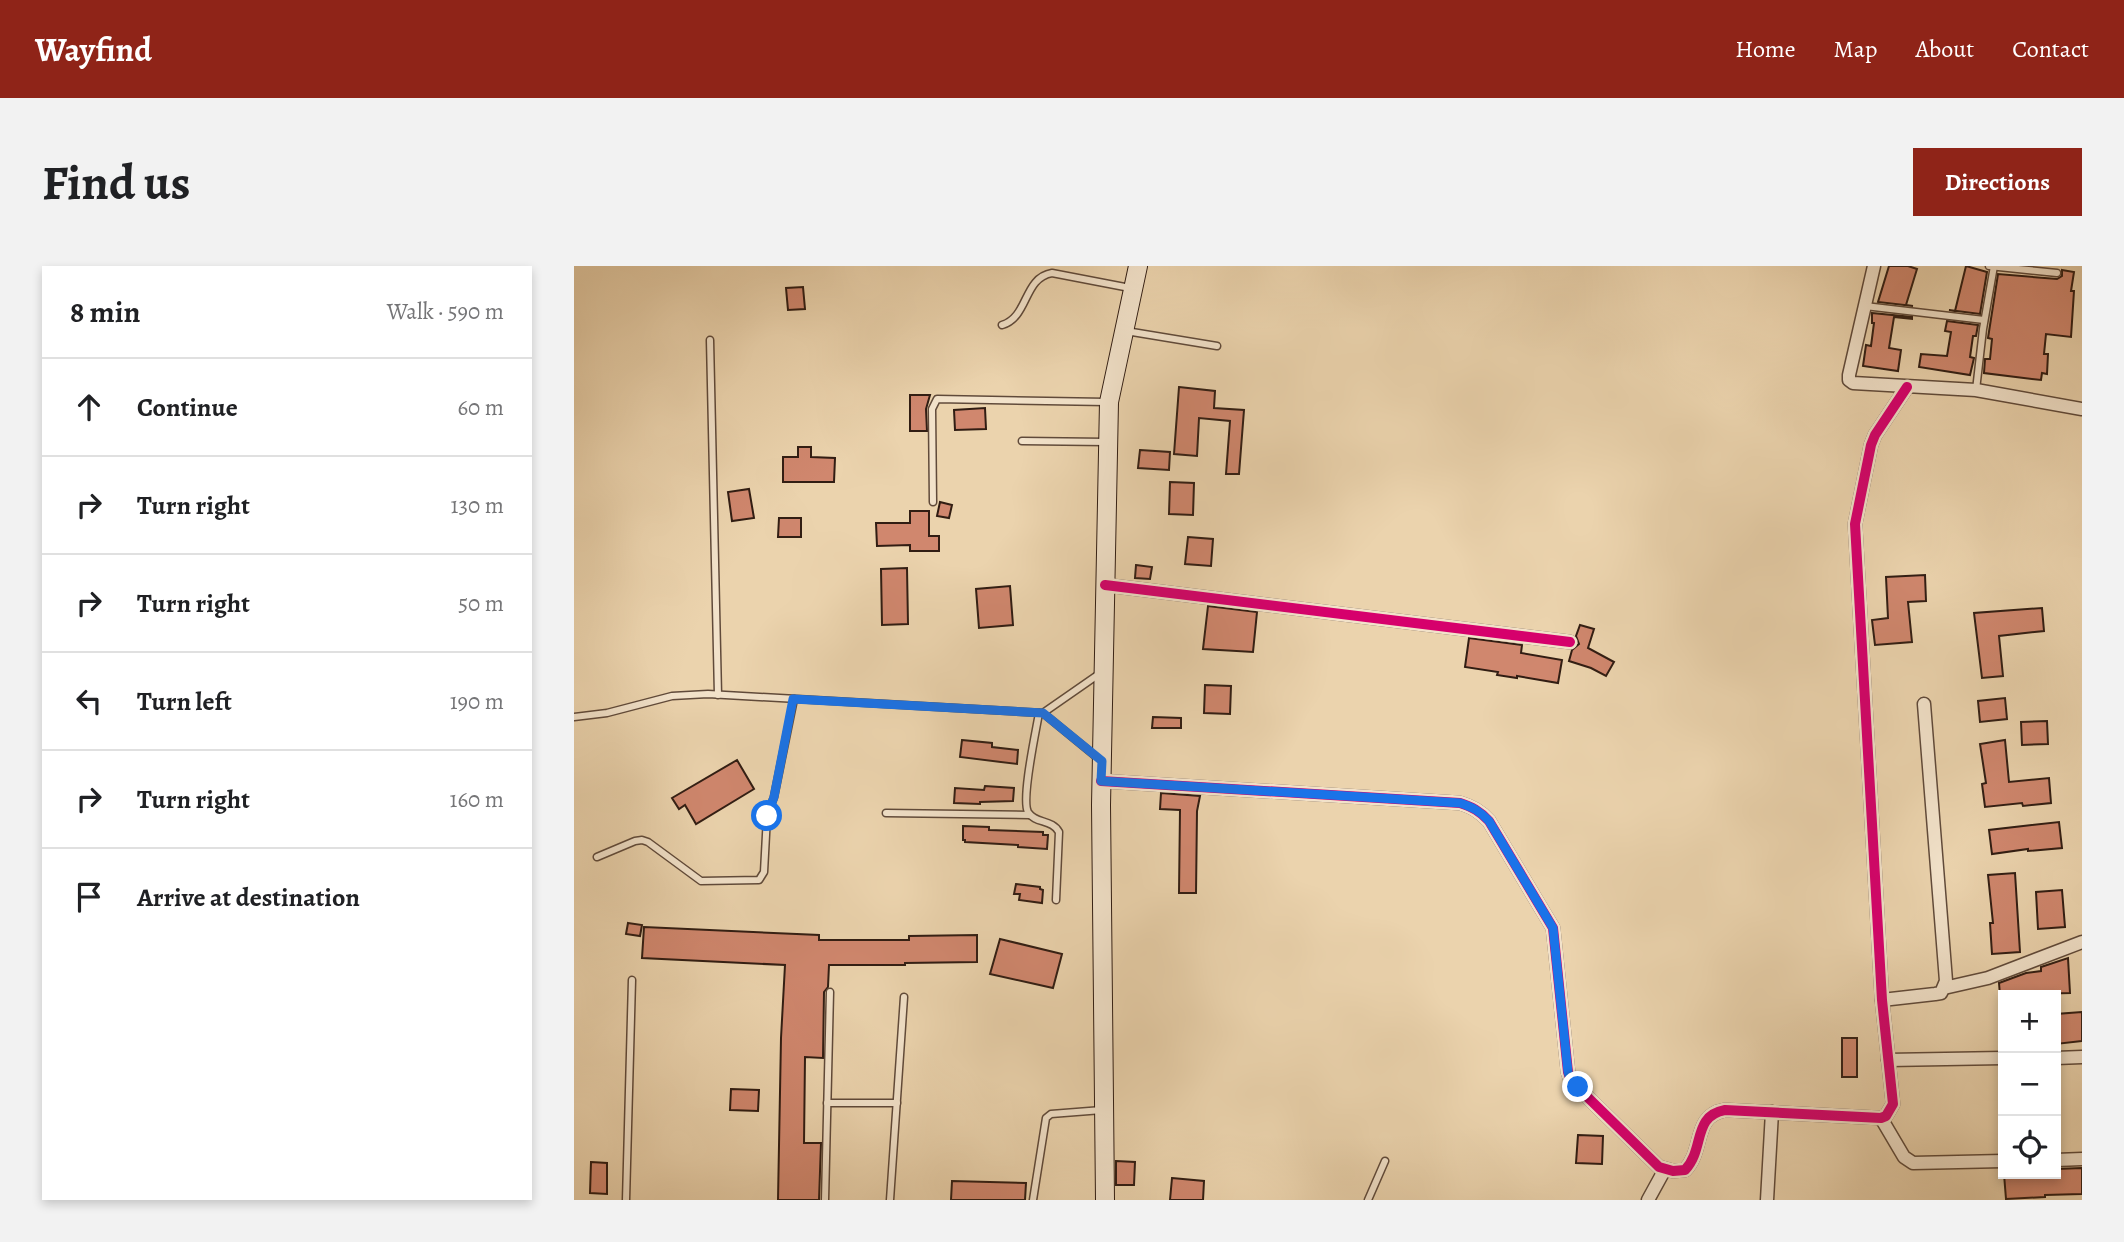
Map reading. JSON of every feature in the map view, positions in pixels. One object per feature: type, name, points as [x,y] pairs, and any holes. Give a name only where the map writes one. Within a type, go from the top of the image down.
[{"type":"main road","points":[[1105,1200],[1101,781],[1109,402],[1138,266]]},
{"type":"street","points":[[1874,266],[1849,380],[1858,385],[1976,390],[2082,409]]},
{"type":"street","points":[[1101,781],[1460,803],[1482,813],[1553,928],[1571,1082],[1659,1167],[1673,1171],[1685,1170],[1690,1164],[1709,1115],[1725,1110],[1881,1118],[1886,1116],[1893,1104],[1882,1000],[1855,523],[1871,445],[1907,387]]},
{"type":"street","points":[[1105,585],[1570,642]]},
{"type":"street","points":[[1882,1000],[1941,993],[1946,981],[1924,704]]},
{"type":"street","points":[[1944,988],[1988,978],[2082,942]]},
{"type":"street","points":[[2061,1058],[2082,1057]]},
{"type":"street","points":[[1888,1060],[1998,1058]]},
{"type":"street","points":[[1768,1200],[1772,1112]]},
{"type":"street","points":[[1881,1118],[1905,1157],[1913,1163],[1998,1161]]},
{"type":"street","points":[[2061,1160],[2082,1159]]},
{"type":"street","points":[[1648,1200],[1665,1169]]},
{"type":"lane","points":[[1976,390],[1992,266],[2057,273]]},
{"type":"lane","points":[[1002,325],[1015,319],[1037,279],[1046,274],[1133,289]]},
{"type":"lane","points":[[1865,306],[1984,320]]},
{"type":"lane","points":[[1124,331],[1217,346]]},
{"type":"lane","points":[[710,340],[718,695]]},
{"type":"lane","points":[[933,502],[932,409],[937,399],[1109,402]]},
{"type":"lane","points":[[1022,441],[1108,442]]},
{"type":"lane","points":[[1056,900],[1059,832],[1052,824],[1030,815],[1025,800],[1041,713],[1104,670]]},
{"type":"lane","points":[[574,717],[607,713],[672,695],[718,695],[1041,713],[1102,761]]},
{"type":"lane","points":[[597,857],[642,840],[701,881],[759,880],[764,872],[765,823],[774,797],[793,699]]},
{"type":"lane","points":[[886,813],[1030,815]]},
{"type":"lane","points":[[626,1200],[632,980]]},
{"type":"lane","points":[[825,1200],[830,992]]},
{"type":"lane","points":[[890,1200],[904,997]]},
{"type":"lane","points":[[827,1102],[897,1103]]},
{"type":"lane","points":[[1033,1200],[1046,1118],[1051,1114],[1104,1110]]},
{"type":"lane","points":[[1368,1200],[1385,1161]]},
{"type":"building","points":[[1889,266],[1917,269],[1906,305],[1913,306],[1878,302]]},
{"type":"building","points":[[1966,266],[1987,272],[1980,314],[1955,311]]},
{"type":"building","points":[[2062,270],[2074,272],[2071,291],[2074,291],[2071,337],[2046,334],[2044,354],[2048,354],[2047,374],[2042,373],[2041,380],[1984,373],[1985,359],[1990,359],[1992,339],[1988,338],[1998,274],[2057,279],[2062,276]]},
{"type":"building","points":[[803,287],[805,309],[788,310],[786,288]]},
{"type":"building","points":[[1872,313],[1912,317],[1894,317],[1889,348],[1901,350],[1898,371],[1863,366],[1866,345],[1871,346],[1874,323]]},
{"type":"building","points":[[1947,321],[1978,325],[1976,336],[1973,336],[1970,357],[1974,358],[1970,375],[1919,367],[1921,354],[1947,356],[1951,332],[1945,331]]},
{"type":"building","points":[[1179,387],[1215,391],[1214,408],[1244,410],[1239,474],[1226,474],[1230,421],[1199,418],[1197,456],[1174,454]]},
{"type":"building","points":[[910,395],[930,395],[926,409],[927,431],[910,431]]},
{"type":"building","points":[[985,408],[986,429],[955,430],[954,410]]},
{"type":"building","points":[[798,447],[811,447],[811,457],[835,458],[834,482],[783,482],[783,457],[798,457]]},
{"type":"building","points":[[1140,450],[1170,452],[1169,470],[1138,468]]},
{"type":"building","points":[[1170,482],[1194,483],[1193,515],[1169,514]]},
{"type":"building","points":[[749,489],[754,518],[732,521],[728,492]]},
{"type":"building","points":[[940,502],[952,505],[949,518],[937,516]]},
{"type":"building","points":[[910,511],[929,511],[929,536],[939,536],[939,551],[910,551],[910,545],[877,546],[876,523],[910,523]]},
{"type":"building","points":[[779,518],[801,518],[801,537],[778,537]]},
{"type":"building","points":[[1188,537],[1213,539],[1211,566],[1185,564]]},
{"type":"building","points":[[1136,565],[1152,567],[1150,579],[1135,578]]},
{"type":"building","points":[[907,568],[908,624],[882,625],[881,569]]},
{"type":"building","points":[[1925,575],[1926,601],[1908,602],[1912,642],[1875,645],[1872,620],[1888,618],[1886,577]]},
{"type":"building","points":[[1010,586],[1013,625],[979,628],[976,589]]},
{"type":"building","points":[[1208,606],[1257,612],[1253,652],[1203,649]]},
{"type":"building","points":[[2042,608],[2044,631],[1999,636],[2003,676],[1982,678],[1974,613]]},
{"type":"building","points":[[1580,625],[1594,629],[1588,648],[1614,662],[1606,676],[1569,661],[1572,650],[1579,644],[1576,636]]},
{"type":"building","points":[[1469,638],[1522,645],[1521,653],[1562,660],[1558,683],[1497,675],[1498,672],[1465,667]]},
{"type":"building","points":[[1205,685],[1231,686],[1230,714],[1204,713]]},
{"type":"building","points":[[2005,698],[2007,719],[1980,722],[1978,701]]},
{"type":"building","points":[[1153,717],[1181,718],[1181,728],[1152,728]]},
{"type":"building","points":[[2047,721],[2048,744],[2022,745],[2021,722]]},
{"type":"building","points":[[962,740],[992,743],[992,747],[1018,750],[1017,764],[960,757]]},
{"type":"building","points":[[2005,740],[2009,782],[2049,778],[2051,803],[1985,807],[1982,784],[1986,783],[1980,744]]},
{"type":"building","points":[[737,760],[754,789],[696,824],[685,805],[679,809],[672,798]]},
{"type":"building","points":[[985,786],[1014,788],[1013,801],[954,803],[955,788],[984,790]]},
{"type":"building","points":[[1161,793],[1200,796],[1197,811],[1196,893],[1179,893],[1180,810],[1160,809]]},
{"type":"building","points":[[2059,822],[2062,848],[1992,854],[1989,830]]},
{"type":"building","points":[[963,826],[1043,832],[1043,835],[1048,835],[1047,849],[965,842]]},
{"type":"building","points":[[2015,873],[2020,952],[1992,954],[1990,923],[1993,923],[1988,875]]},
{"type":"building","points":[[1016,884],[1040,887],[1043,890],[1042,903],[1019,900],[1020,894],[1014,894]]},
{"type":"building","points":[[2062,890],[2065,927],[2038,929],[2036,892]]},
{"type":"building","points":[[628,923],[642,925],[640,936],[626,934]]},
{"type":"building","points":[[644,927],[819,935],[819,940],[909,940],[909,936],[977,935],[977,962],[829,965],[828,987],[824,992],[823,1058],[805,1057],[804,1143],[821,1143],[819,1200],[778,1200],[785,965],[642,958]]},
{"type":"building","points":[[1000,939],[1062,954],[1053,988],[990,974]]},
{"type":"building","points":[[2068,958],[2070,993],[2061,993],[2061,990],[2000,990],[1999,983],[2026,973],[2041,971],[2041,967]]},
{"type":"building","points":[[2082,1012],[2082,1041],[2061,1043],[2061,1014]]},
{"type":"building","points":[[1842,1038],[1857,1038],[1857,1077],[1842,1077]]},
{"type":"building","points":[[731,1089],[759,1090],[758,1111],[730,1110]]},
{"type":"building","points":[[1578,1135],[1603,1136],[1602,1164],[1576,1163]]},
{"type":"building","points":[[1116,1161],[1135,1162],[1134,1185],[1116,1185]]},
{"type":"building","points":[[591,1162],[607,1163],[607,1194],[590,1193]]},
{"type":"building","points":[[2082,1168],[2082,1194],[2006,1199],[2004,1179],[2061,1179],[2061,1169]]},
{"type":"building","points":[[1172,1178],[1204,1181],[1203,1200],[1170,1200]]},
{"type":"building","points":[[952,1181],[1026,1183],[1025,1200],[951,1200]]},
{"type":"cycle path","points":[[1101,781],[1460,803],[1479,812],[1489,821],[1553,928],[1571,1081],[1659,1167],[1673,1171],[1685,1170],[1695,1153],[1703,1126],[1715,1113],[1725,1110],[1881,1118],[1886,1116],[1893,1104],[1882,1000],[1855,524],[1871,445],[1907,387]]},
{"type":"cycle path","points":[[1105,585],[1570,642]]},
{"type":"route","points":[[767,816],[774,797],[793,699],[1043,713],[1102,761],[1101,781],[1460,803],[1472,807],[1489,821],[1553,928],[1568,1072],[1571,1082],[1578,1087]]}]
